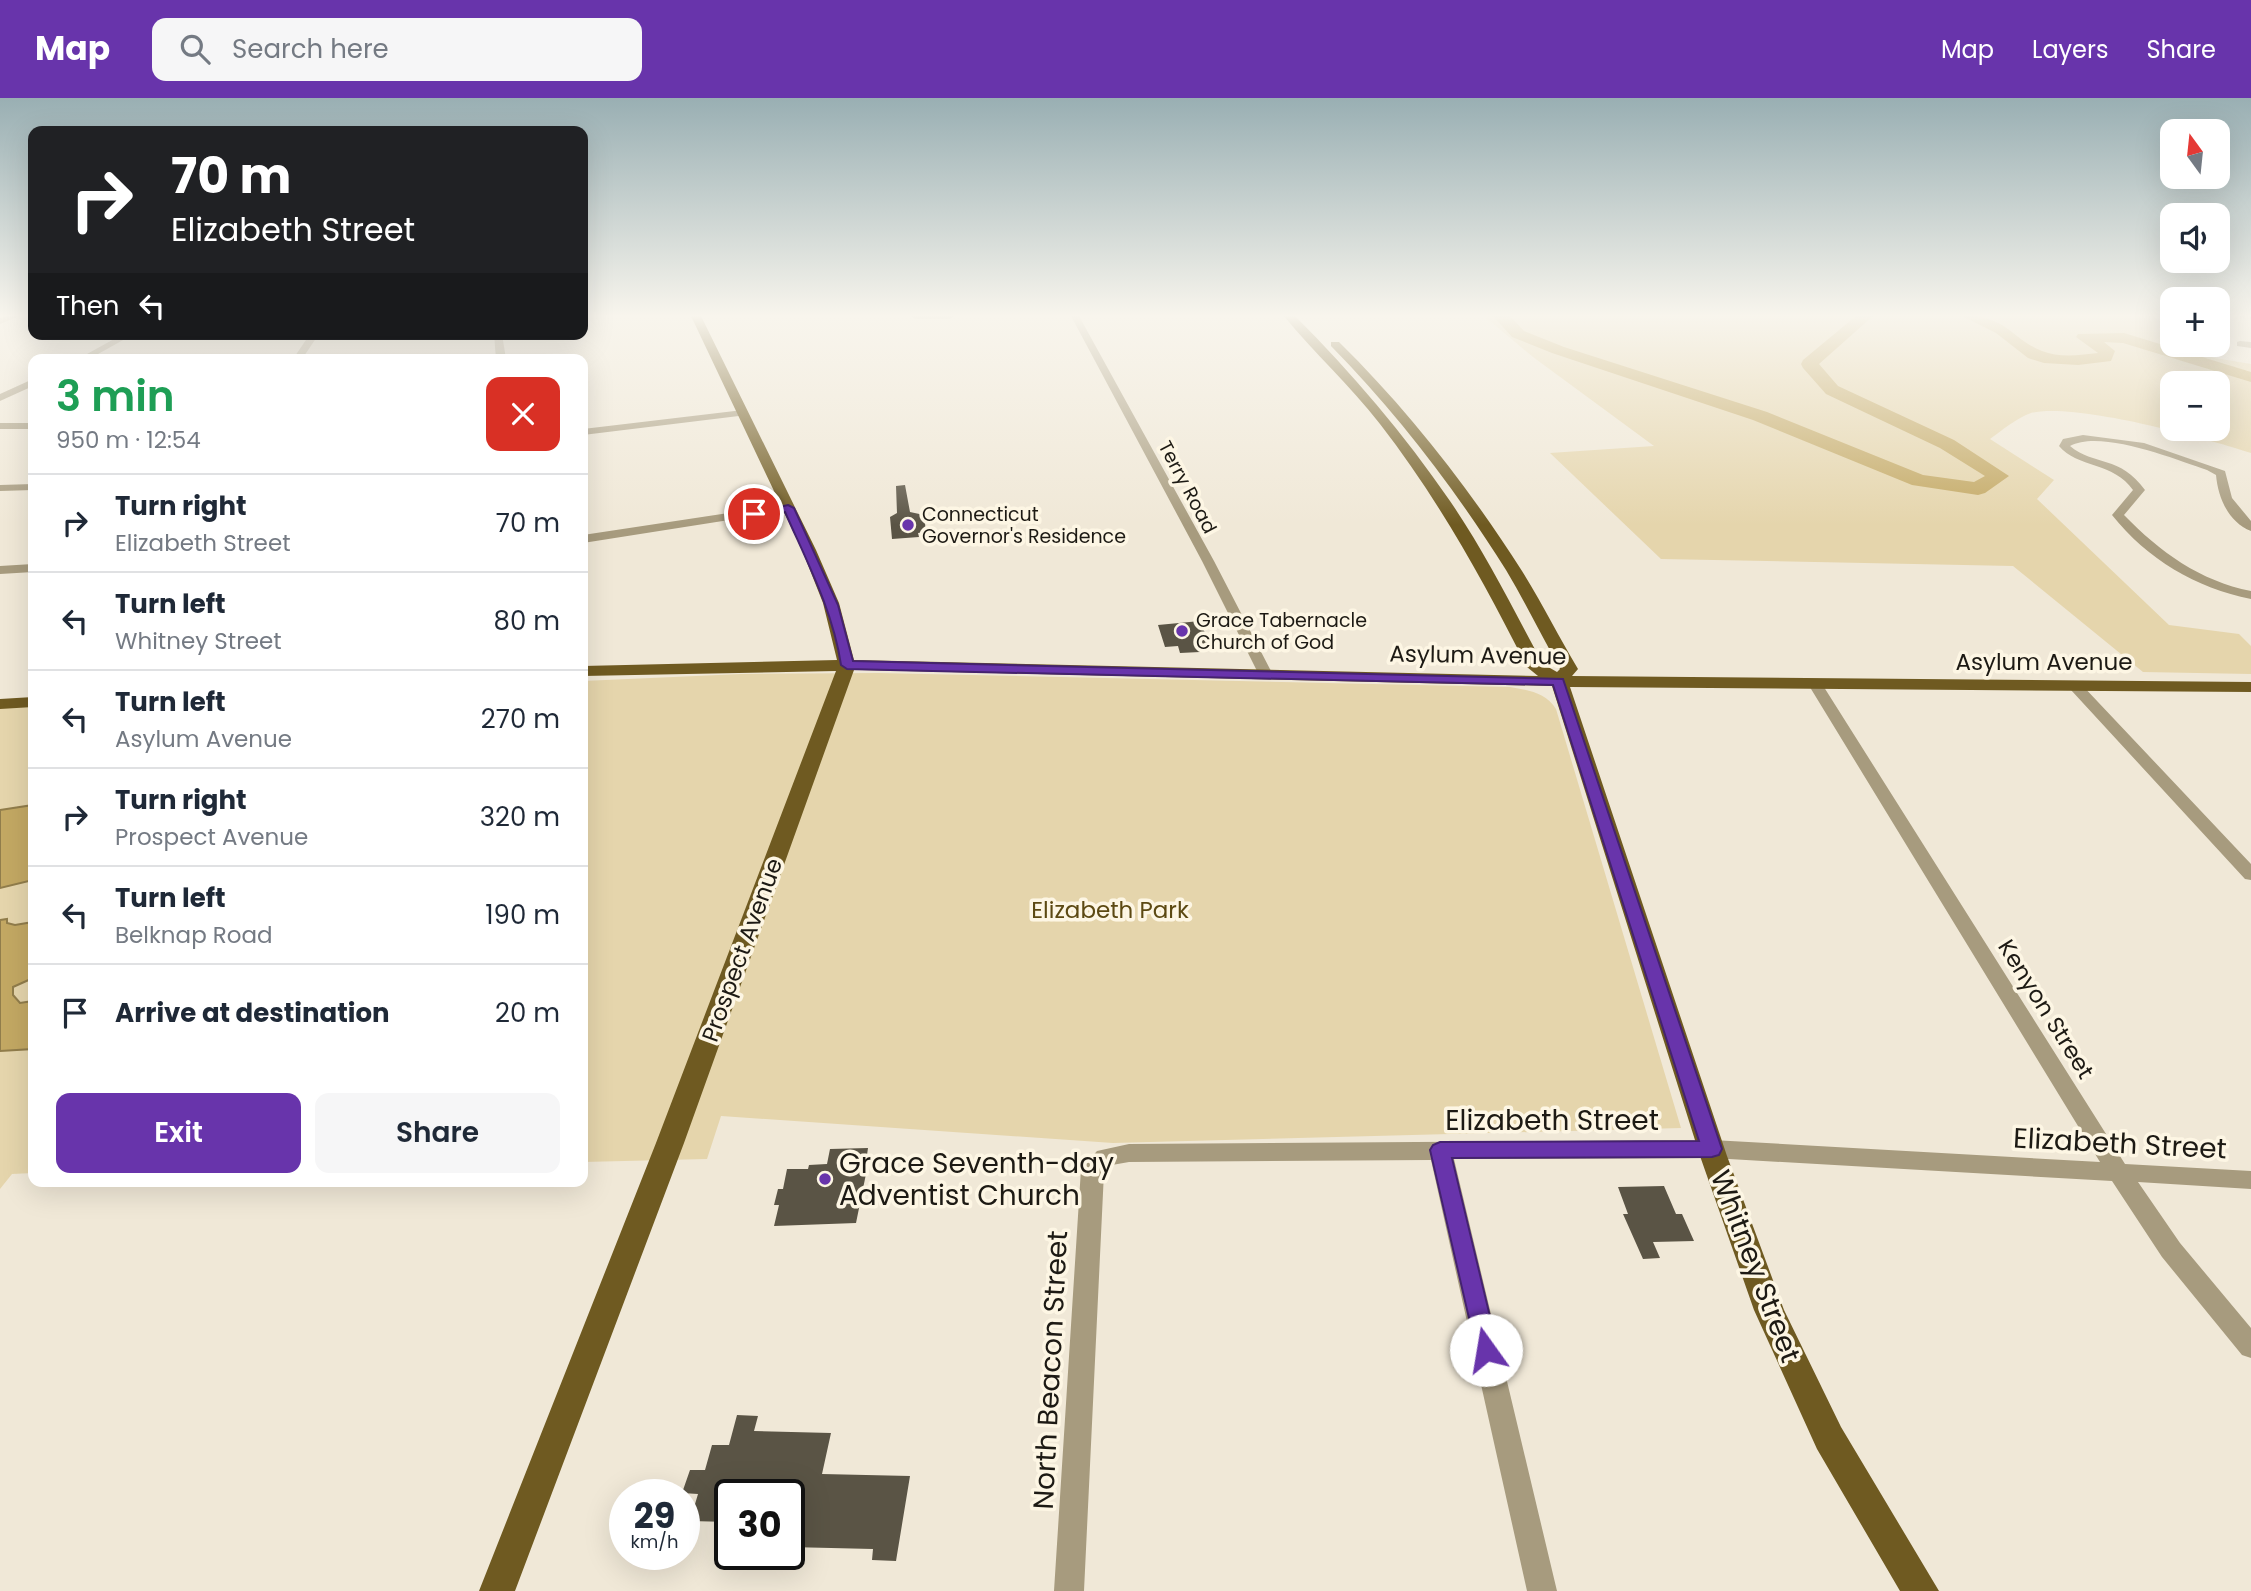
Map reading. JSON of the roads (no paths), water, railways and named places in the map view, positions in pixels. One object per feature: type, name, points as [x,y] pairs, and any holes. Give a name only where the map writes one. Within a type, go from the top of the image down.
[{"type":"main road","points":[[730,386],[832,605],[844,644],[847,665]]},
{"type":"main road","points":[[1355,386],[1444,503],[1487,574],[1535,667],[1559,681]]},
{"type":"main road","points":[[1375,386],[1469,503],[1515,573]]},
{"type":"main road","points":[[1385,422],[1406,421]]},
{"type":"main road","points":[[1444,503],[1469,503]]},
{"type":"main road","points":[[1487,574],[1515,573]]},
{"type":"main road","name":"Whitney Street","points":[[1515,573],[1569,669],[1559,681],[1749,1258],[1802,1386],[1850,1477],[1921,1591]]},
{"type":"main road","name":"Asylum Avenue","points":[[588,679],[673,675],[704,670],[847,665],[1559,681],[2251,687]]},
{"type":"main road","name":"Prospect Avenue","points":[[497,1591],[674,1132],[847,665]]},
{"type":"main road","name":"Asylum Avenue","points":[[588,671],[676,667],[704,670]]},
{"type":"main road","points":[[0,697],[28,696]]},
{"type":"main road","points":[[0,704],[28,702]]},
{"type":"street","points":[[0,398],[25,386]]},
{"type":"street","name":"Terry Road","points":[[1113,386],[1208,561],[1266,676]]},
{"type":"street","points":[[588,431],[743,413]]},
{"type":"street","points":[[0,426],[28,426]]},
{"type":"street","points":[[2251,527],[2233,512],[2225,499],[2221,473],[2211,468],[2109,440],[2075,439],[2067,441],[2064,446],[2069,451],[2123,473],[2134,481],[2139,490],[2118,515],[2154,550],[2197,579],[2234,593],[2251,595]]},
{"type":"street","points":[[0,488],[28,487]]},
{"type":"street","points":[[588,538],[788,508]]},
{"type":"street","points":[[0,570],[28,568]]},
{"type":"street","name":"Kenyon Street","points":[[1815,684],[2119,1172],[2171,1250],[2251,1347]]},
{"type":"street","points":[[2076,687],[2251,875]]},
{"type":"street","name":"Elizabeth Street","points":[[1105,1157],[1129,1153],[1712,1149],[2251,1180]]},
{"type":"street","points":[[1440,1150],[1542,1591]]},
{"type":"street","name":"North Beacon Street","points":[[1069,1591],[1093,1169],[1105,1157]]},
{"type":"waterway","points":[[1667,386],[1760,416],[1919,481],[1978,489],[1999,476],[1947,444],[1832,390],[1828,386]]},
{"type":"place","name":"Connecticut Governor's Residence","points":[[908,525]]},
{"type":"place","name":"Grace Tabernacle Church of God","points":[[1182,631]]},
{"type":"place","name":"Grace Seventh-day Adventist Church","points":[[825,1179]]},
{"type":"park label","name":"Elizabeth Park","points":[[1110,910]]}]
